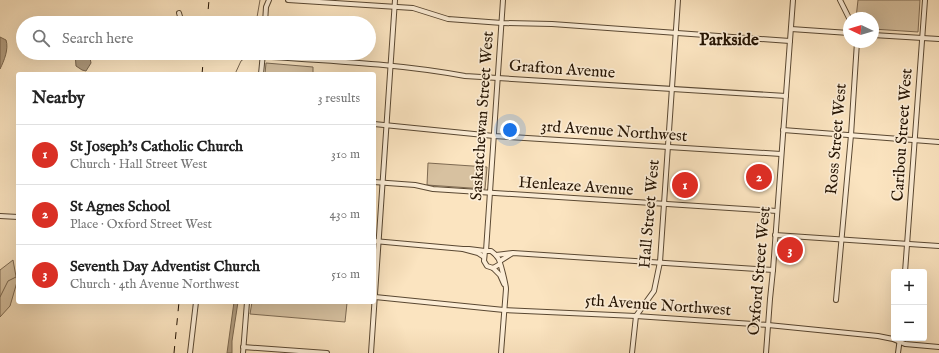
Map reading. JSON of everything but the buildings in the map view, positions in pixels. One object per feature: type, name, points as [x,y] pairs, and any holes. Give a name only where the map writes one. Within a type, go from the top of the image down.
[{"type":"street","points":[[265,16],[266,7],[269,0]]},
{"type":"street","points":[[288,0],[413,8],[437,14],[448,19],[502,23],[552,24],[790,41]]},
{"type":"street","points":[[395,0],[382,183],[376,241],[463,249],[478,253],[484,257]]},
{"type":"street","name":"Saskatchewan Street West","points":[[487,251],[487,233],[504,0]]},
{"type":"street","name":"Hall Street West","points":[[636,316],[654,292],[660,262],[678,0]]},
{"type":"street","name":"Oxford Street West","points":[[766,353],[774,270],[775,235],[793,0]]},
{"type":"street","points":[[840,0],[846,12]]},
{"type":"street","name":"Caribou Street West","points":[[904,269],[925,0]]},
{"type":"street","points":[[791,29],[843,33]]},
{"type":"street","points":[[879,35],[939,39]]},
{"type":"street","name":"Ross Street West","points":[[836,300],[840,238],[851,135],[857,48]]},
{"type":"street","points":[[261,72],[262,60]]},
{"type":"street","name":"Grafton Avenue","points":[[327,60],[433,70],[465,76],[786,96]]},
{"type":"street","name":"3rd Avenue Northwest","points":[[376,124],[494,136],[781,154]]},
{"type":"street","points":[[783,130],[939,142]]},
{"type":"street","name":"Henleaze Avenue","points":[[376,182],[415,185],[433,189],[777,211]]},
{"type":"street","points":[[0,216],[16,217]]},
{"type":"street","points":[[775,235],[840,238],[939,246]]},
{"type":"street","points":[[463,249],[469,248],[487,251],[496,255],[513,253],[774,270]]},
{"type":"street","points":[[487,251],[484,257],[485,264],[490,268],[493,268],[503,280],[505,292]]},
{"type":"street","points":[[493,268],[513,253]]},
{"type":"street","points":[[496,255],[506,281],[501,353]]},
{"type":"street","name":"5th Avenue Northwest","points":[[376,297],[504,310],[636,316],[768,325],[891,339]]},
{"type":"street","points":[[190,353],[196,304]]},
{"type":"street","points":[[243,353],[247,304]]},
{"type":"street","points":[[371,353],[374,304]]},
{"type":"street","points":[[632,353],[636,316]]},
{"type":"street","points":[[898,353],[899,341]]},
{"type":"street","name":"5th Avenue Northwest","points":[[900,341],[905,344],[939,346]]},
{"type":"street","points":[[243,347],[327,353]]},
{"type":"shaded area","points":[[858,0],[920,0],[918,32],[879,29],[879,12],[857,12]]},
{"type":"shaded area","points":[[0,37],[6,40],[7,47],[0,69]]},
{"type":"shaded area","points":[[76,60],[90,60],[91,63],[86,71],[76,66]]},
{"type":"shaded area","points":[[266,63],[313,67],[313,72],[265,72]]},
{"type":"shaded area","points":[[428,163],[487,167],[485,189],[427,185]]},
{"type":"shaded area","points":[[13,260],[16,285],[10,306],[0,317],[0,270]]},
{"type":"shaded area","points":[[234,304],[238,304],[232,341],[232,353],[227,353]]},
{"type":"shaded area","points":[[252,304],[347,304],[345,322],[250,314]]},
{"type":"waterway","points":[[257,16],[260,0]]},
{"type":"waterway","points":[[236,72],[242,60]]},
{"type":"waterway","points":[[0,297],[8,281],[16,277]]},
{"type":"railway","points":[[208,16],[209,0]]},
{"type":"railway","points":[[202,72],[203,60]]},
{"type":"railway","points":[[174,353],[179,304]]},
{"type":"place","name":"St Agnes School","points":[[759,177]]},
{"type":"place","name":"St Joseph's Catholic Church","points":[[685,185]]},
{"type":"place","name":"Seventh Day Adventist Church","points":[[790,250]]},
{"type":"district","name":"Parkside","points":[[729,40]]}]
